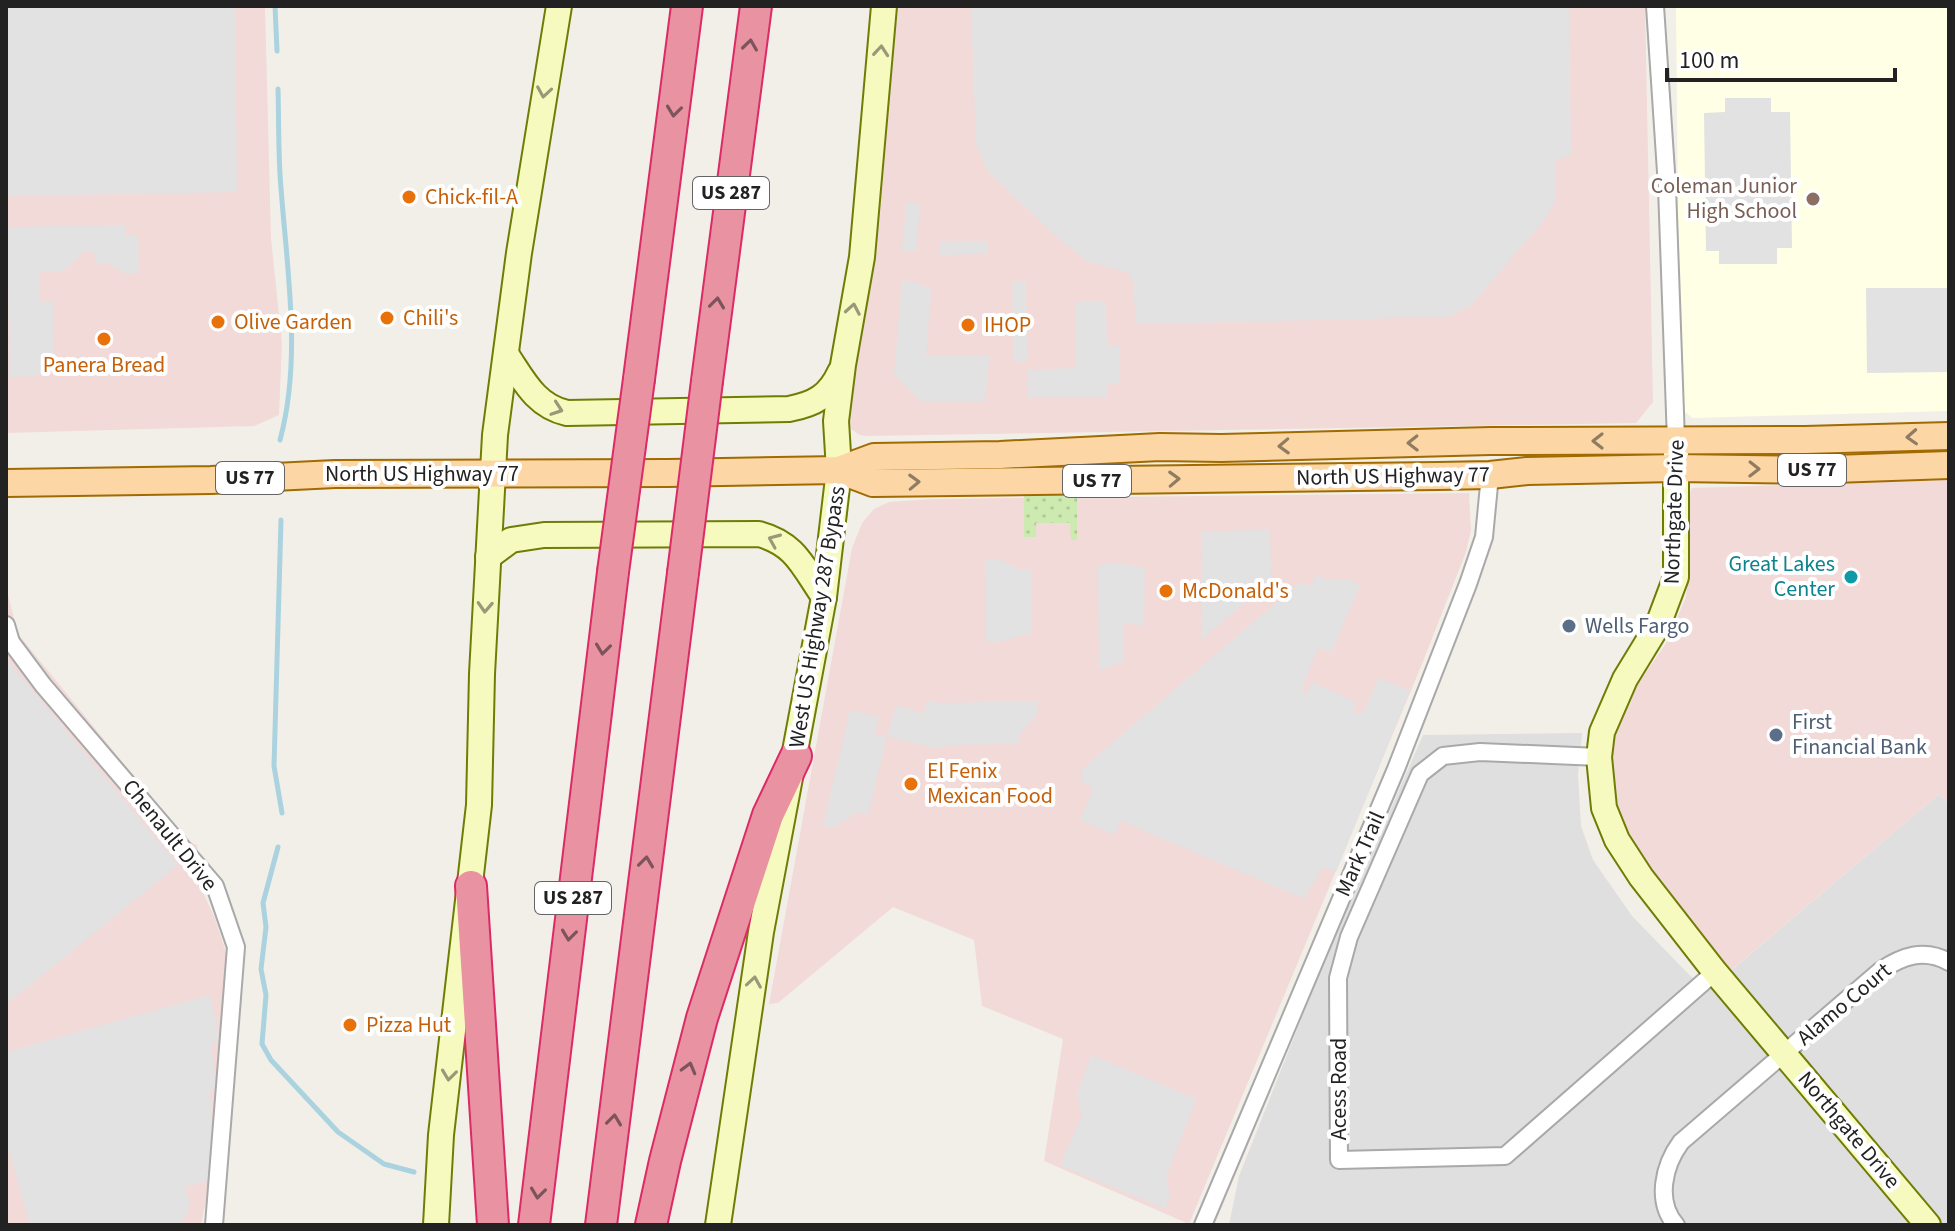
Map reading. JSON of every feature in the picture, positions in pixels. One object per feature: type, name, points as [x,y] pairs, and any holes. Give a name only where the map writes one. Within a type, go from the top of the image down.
[{"type":"highway","name":"US 287","points":[[534,1225],[613,572],[687,6]]},
{"type":"highway","name":"US 287","points":[[601,1225],[756,6]]},
{"type":"highway","points":[[651,1225],[668,1147],[719,964],[768,815],[796,756]]},
{"type":"highway","points":[[471,886],[493,1225]]},
{"type":"main road","points":[[436,1225],[441,1135],[479,805],[495,435],[559,6]]},
{"type":"main road","name":"West US Highway 287 Bypass","points":[[718,1225],[761,932],[824,597],[839,470],[836,421],[862,257],[884,6]]},
{"type":"main road","points":[[506,354],[535,396],[554,410],[567,413],[804,406],[828,393],[843,365]]},
{"type":"main road","name":"North US Highway 77","points":[[6,483],[211,480],[335,474],[839,470],[874,457],[1362,444],[1949,436]]},
{"type":"main road","name":"Northgate Drive","points":[[1676,441],[1676,577],[1658,625],[1625,679],[1602,732],[1599,757],[1604,808],[1617,840],[1641,877],[1715,972],[1928,1225]]},
{"type":"main road","points":[[1357,476],[1362,444]]},
{"type":"main road","name":"North US Highway 77","points":[[839,470],[873,483],[1490,475],[1527,471],[1676,468],[1805,470],[1949,465]]},
{"type":"main road","points":[[488,557],[511,540],[544,535],[759,534],[790,548],[824,597]]},
{"type":"street","name":"Northgate Drive","points":[[1655,6],[1668,210],[1676,441]]},
{"type":"street","name":"Mark Trail","points":[[1203,1225],[1396,769],[1468,584],[1484,537],[1490,475]]},
{"type":"street","name":"Chenault Drive","points":[[6,625],[11,642],[43,685],[215,886],[236,947],[214,1225]]},
{"type":"street","name":"Acess Road","points":[[1599,757],[1480,752],[1443,756],[1420,774],[1349,937],[1338,978],[1339,1160],[1505,1156],[1715,972]]},
{"type":"street","name":"Alamo Court","points":[[1676,1225],[1666,1204],[1664,1183],[1681,1142],[1880,971],[1899,959],[1934,954],[1949,962]]},
{"type":"shaded area","points":[[6,6],[265,6],[271,238],[282,344],[279,415],[254,426],[6,433]]},
{"type":"shaded area","points":[[235,6],[237,192],[6,196],[6,8]]},
{"type":"shaded area","points":[[887,6],[1645,6],[1653,402],[1636,423],[858,434],[850,428],[847,420]]},
{"type":"shaded area","points":[[971,6],[1569,6],[1571,154],[1555,162],[1555,201],[1546,218],[1471,305],[1448,317],[1136,324],[1133,281],[1127,272],[1088,262],[988,172],[976,144]]},
{"type":"shaded area","name":"Coleman Junior High School","points":[[1676,6],[1949,6],[1949,411],[1693,418],[1680,409]]},
{"type":"shaded area","points":[[1725,98],[1771,98],[1771,112],[1790,112],[1792,248],[1777,248],[1777,264],[1719,264],[1719,251],[1706,251],[1704,113],[1725,112]]},
{"type":"shaded area","points":[[906,202],[920,203],[916,252],[902,251]]},
{"type":"shaded area","points":[[126,225],[126,236],[138,236],[139,273],[127,274],[108,264],[95,264],[94,251],[84,252],[63,271],[40,271],[40,302],[53,302],[54,372],[10,377],[7,227]]},
{"type":"shaded area","points":[[939,241],[988,241],[988,254],[939,255]]},
{"type":"shaded area","points":[[902,280],[931,289],[926,356],[990,356],[985,401],[920,401],[894,374]]},
{"type":"shaded area","points":[[1012,281],[1026,281],[1027,362],[1014,362]]},
{"type":"shaded area","points":[[1866,288],[1949,288],[1949,372],[1867,373]]},
{"type":"shaded area","points":[[1075,302],[1106,302],[1107,345],[1119,346],[1120,384],[1107,384],[1107,397],[1028,398],[1028,370],[1076,368]]},
{"type":"shaded area","points":[[1949,480],[1949,804],[1939,794],[1729,972],[1630,848],[1618,815],[1613,784],[1612,749],[1616,720],[1667,642],[1686,597],[1690,562],[1688,498],[1692,488]]},
{"type":"shaded area","points":[[1469,493],[1471,530],[1466,552],[1189,1224],[1044,1161],[1063,1039],[982,1006],[974,940],[893,907],[778,1003],[769,1004],[852,548],[862,523],[874,509],[889,502],[931,499]]},
{"type":"shaded area","points":[[1270,529],[1271,580],[1202,639],[1201,532]]},
{"type":"shaded area","points":[[6,555],[7,591],[18,634],[187,841],[197,845],[202,890],[226,952],[208,1190],[201,1225],[6,1225]]},
{"type":"shaded area","points":[[999,559],[1018,569],[1031,569],[1031,633],[999,642],[986,642],[985,560]]},
{"type":"shaded area","points":[[1110,562],[1145,568],[1144,626],[1123,623],[1123,662],[1099,670],[1098,567]]},
{"type":"shaded area","points":[[1316,575],[1325,579],[1348,579],[1360,585],[1331,653],[1318,648],[1302,688],[1304,693],[1307,693],[1312,682],[1357,703],[1352,713],[1358,714],[1364,711],[1379,678],[1410,691],[1336,872],[1323,867],[1304,899],[1121,821],[1115,835],[1080,820],[1093,788],[1082,782],[1082,769],[1300,582],[1311,586]]},
{"type":"shaded area","points":[[6,655],[11,665],[178,865],[9,1002],[6,998]]},
{"type":"shaded area","points":[[927,701],[1038,701],[1038,713],[1019,735],[1019,744],[946,745],[938,749],[887,736],[896,705],[923,713]]},
{"type":"shaded area","points":[[850,710],[879,717],[875,734],[887,737],[868,815],[857,812],[834,828],[823,826]]},
{"type":"shaded area","points":[[1582,733],[1578,775],[1581,826],[1593,860],[1632,916],[1706,992],[1939,794],[1949,804],[1949,1225],[1229,1225],[1239,1176],[1319,974],[1423,735]]},
{"type":"shaded area","points":[[210,995],[220,1041],[211,1044],[216,1089],[210,1091],[212,1132],[207,1181],[185,1187],[190,1204],[182,1225],[30,1225],[6,1141],[6,1052]]},
{"type":"shaded area","points":[[1091,1055],[1196,1099],[1166,1177],[1170,1195],[1165,1209],[1060,1165],[1082,1116],[1077,1094]]},
{"type":"green space","points":[[1033,487],[1064,487],[1077,496],[1077,540],[1071,540],[1070,523],[1036,523],[1036,537],[1024,537],[1024,495]]},
{"type":"waterway","points":[[275,6],[277,51]]},
{"type":"waterway","points":[[278,89],[280,176],[292,346],[287,409],[280,440]]},
{"type":"waterway","points":[[281,520],[274,766],[282,813]]},
{"type":"waterway","points":[[278,847],[263,903],[266,927],[261,969],[266,995],[262,1044],[271,1060],[338,1132],[384,1164],[414,1172]]},
{"type":"place","name":"Chick-fil-A","points":[[409,197]]},
{"type":"place","name":"Coleman Junior High School","points":[[1813,199]]},
{"type":"place","name":"Chili's","points":[[387,318]]},
{"type":"place","name":"Olive Garden","points":[[218,322]]},
{"type":"place","name":"IHOP","points":[[968,325]]},
{"type":"place","name":"Panera Bread","points":[[104,339]]},
{"type":"place","name":"Great Lakes Center","points":[[1851,577]]},
{"type":"place","name":"McDonald's","points":[[1166,591]]},
{"type":"place","name":"Wells Fargo","points":[[1569,626]]},
{"type":"place","name":"First Financial Bank","points":[[1776,735]]},
{"type":"place","name":"El Fenix Mexican Food","points":[[911,784]]},
{"type":"place","name":"Pizza Hut","points":[[350,1025]]}]
